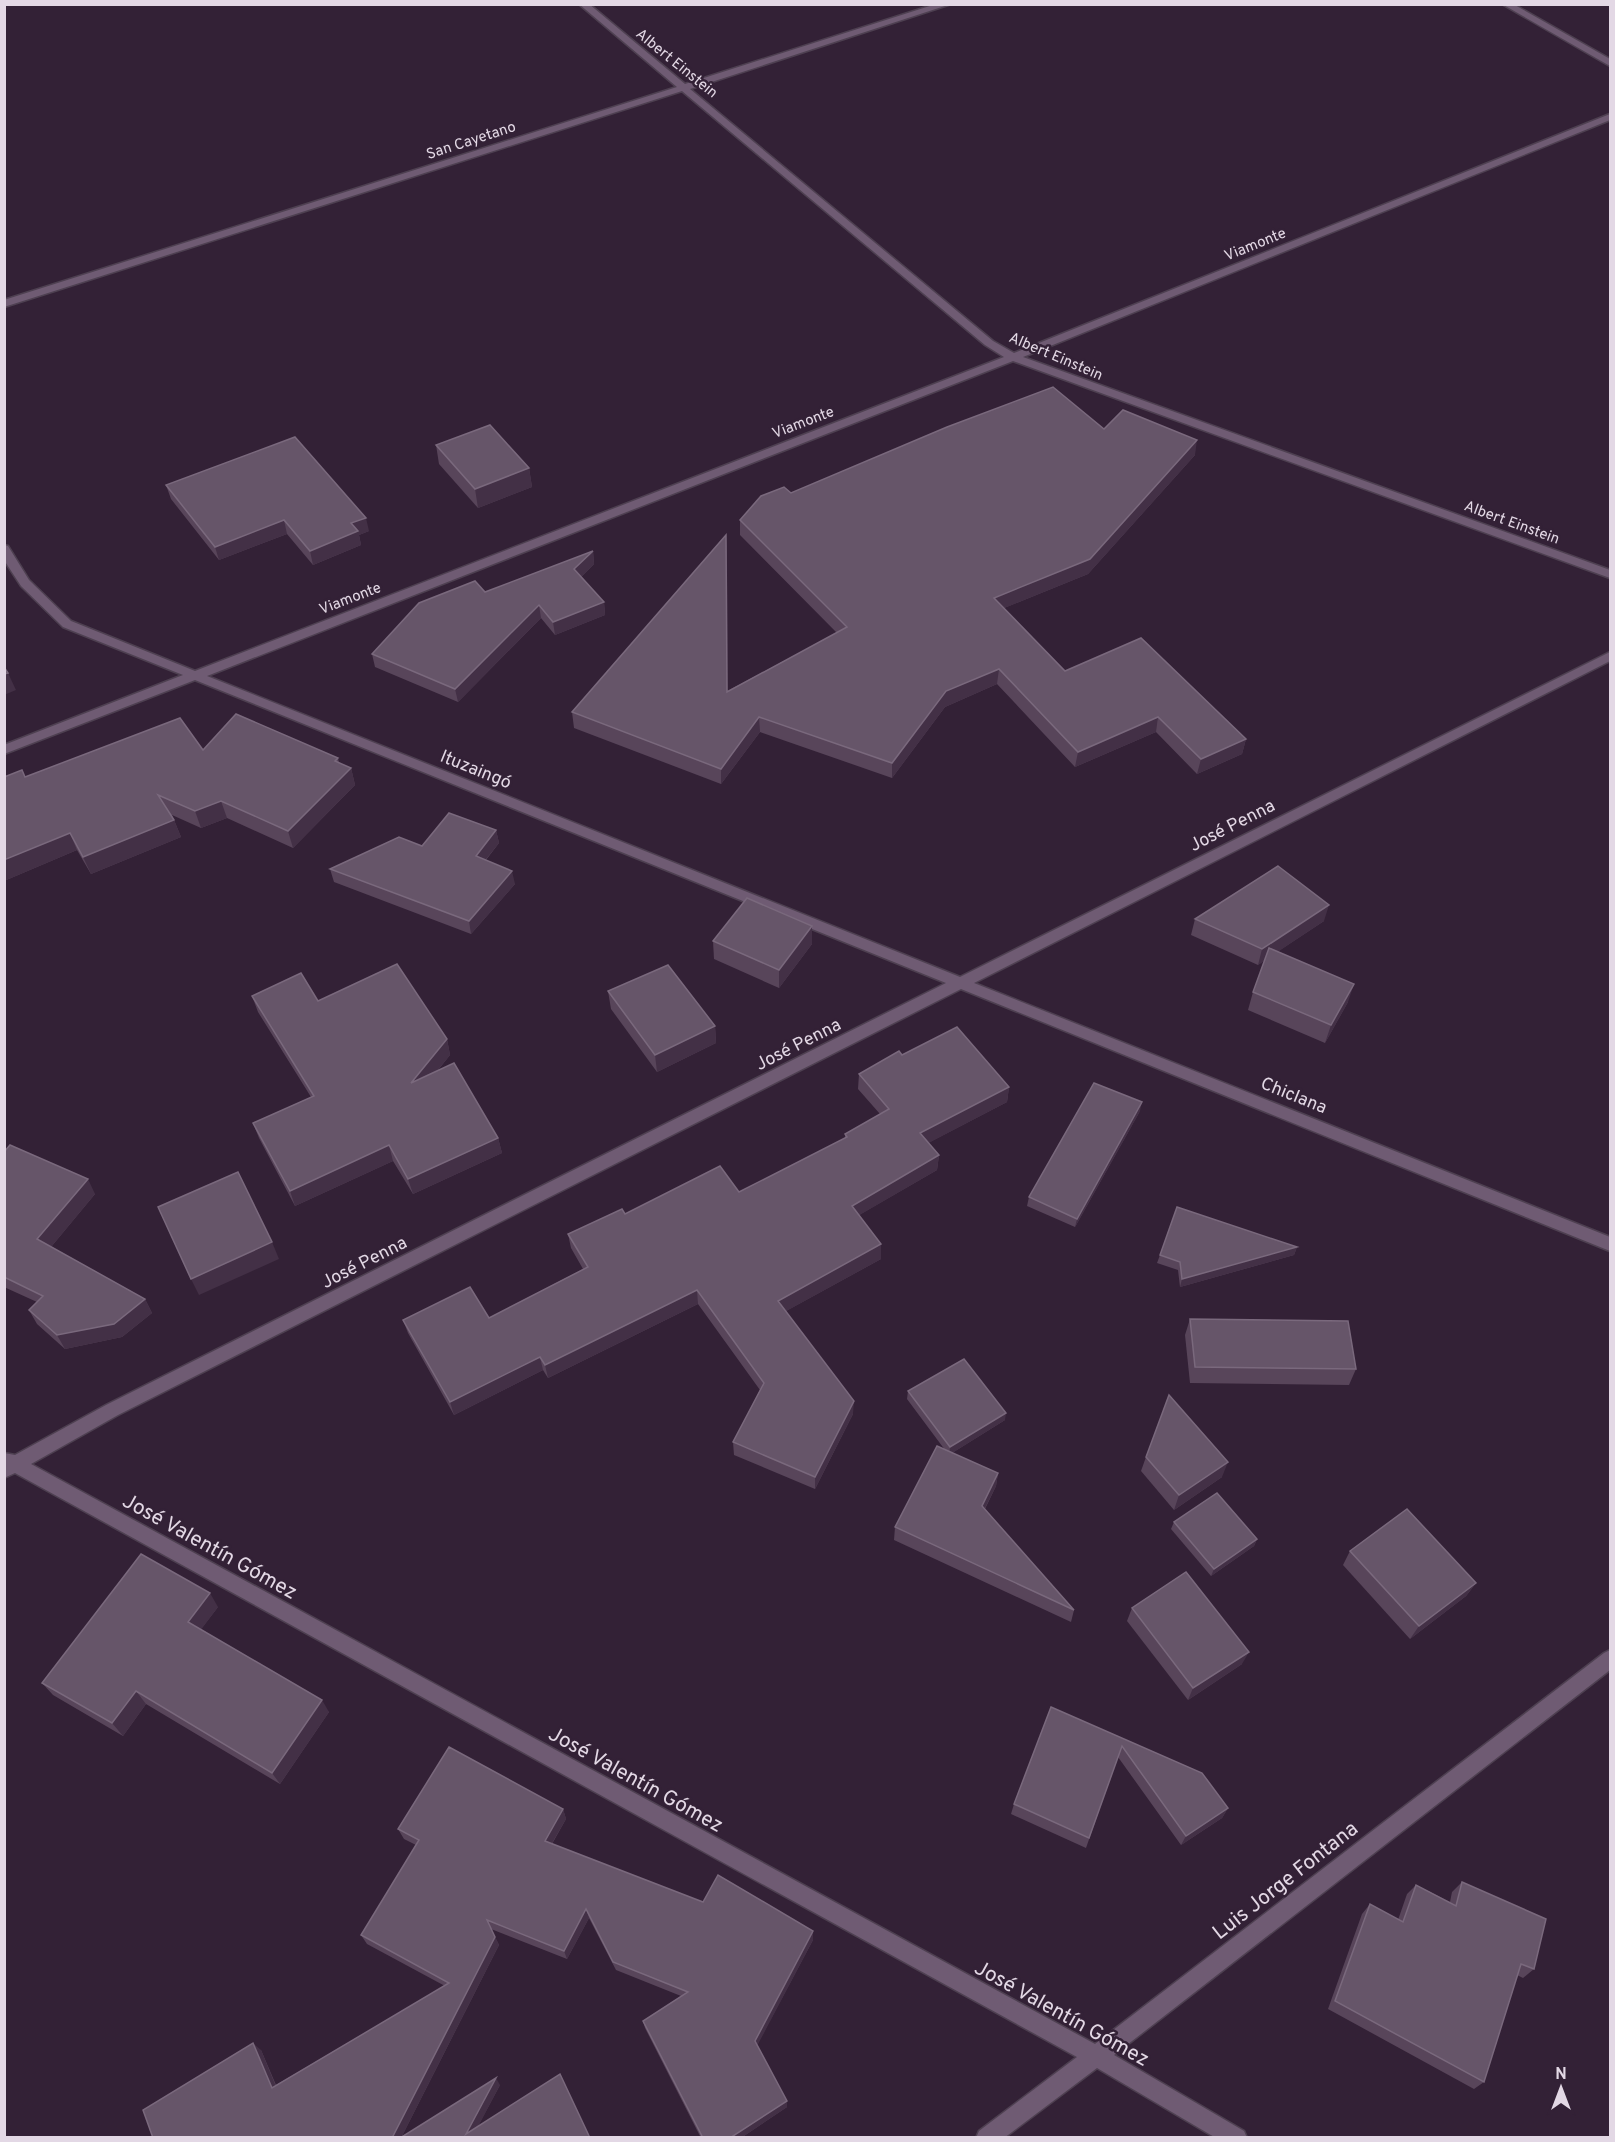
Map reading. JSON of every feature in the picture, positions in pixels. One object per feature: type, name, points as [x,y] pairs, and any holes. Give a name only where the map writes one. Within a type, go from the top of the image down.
[{"type":"street","name":"Albert Einstein","points":[[583,4],[989,343],[1013,357],[1054,374],[1611,574]]},
{"type":"street","name":"San Cayetano","points":[[4,304],[947,4]]},
{"type":"street","points":[[1506,4],[1611,63]]},
{"type":"street","name":"Viamonte","points":[[4,750],[1013,357],[1611,117]]},
{"type":"street","name":"Ituzaingó","points":[[4,549],[25,582],[67,624],[964,983]]},
{"type":"street","name":"José Penna","points":[[7,1464],[1611,656]]},
{"type":"street","name":"Chiclana","points":[[964,983],[1611,1244]]},
{"type":"street","name":"José Valentín Gómez","points":[[7,1464],[1096,2056],[1237,2138]]},
{"type":"street","name":"Luis Jorge Fontana","points":[[986,2138],[1096,2056],[1611,1659]]},
{"type":"building","points":[[1053,387],[1104,429],[1123,410],[1197,440],[1090,559],[994,598],[1065,671],[1141,638],[1246,739],[1201,759],[1158,717],[1078,752],[999,669],[946,691],[892,763],[759,717],[721,769],[572,712],[726,535],[727,692],[847,627],[740,520],[761,496],[784,487],[791,493],[947,427]]},
{"type":"building","points":[[490,425],[529,468],[475,489],[436,445]]},
{"type":"building","points":[[295,437],[366,518],[351,523],[358,531],[310,551],[284,520],[215,547],[166,485]]},
{"type":"building","points":[[593,551],[574,569],[604,602],[553,622],[539,605],[455,689],[372,654],[419,603],[475,581],[485,592]]},
{"type":"building","points":[[236,714],[338,758],[335,761],[351,768],[288,831],[221,801],[195,811],[158,795],[174,820],[83,857],[70,833],[4,860],[4,777],[22,770],[25,777],[180,718],[203,750]]},
{"type":"building","points":[[449,813],[496,830],[476,856],[512,871],[469,921],[330,869],[399,837],[422,846]]},
{"type":"building","points":[[1278,866],[1329,905],[1262,949],[1195,919]]},
{"type":"building","points":[[747,898],[812,926],[779,970],[713,941]]},
{"type":"building","points":[[1269,948],[1354,984],[1331,1025],[1253,992]]},
{"type":"building","points":[[397,964],[447,1039],[411,1083],[454,1063],[498,1138],[408,1179],[389,1145],[290,1191],[253,1123],[314,1096],[252,996],[301,973],[318,1001]]},
{"type":"building","points":[[668,965],[715,1026],[655,1055],[608,991]]},
{"type":"building","points":[[957,1027],[1009,1087],[920,1133],[939,1155],[852,1206],[881,1244],[778,1301],[854,1401],[815,1477],[733,1442],[764,1383],[697,1290],[545,1365],[540,1357],[450,1402],[403,1320],[470,1287],[489,1318],[588,1267],[568,1234],[622,1209],[625,1214],[720,1166],[739,1192],[847,1137],[845,1134],[889,1109],[859,1074],[899,1051],[902,1055]]},
{"type":"building","points":[[1094,1083],[1142,1102],[1077,1219],[1029,1197]]},
{"type":"building","points":[[10,1145],[88,1179],[37,1239],[145,1299],[114,1324],[57,1335],[29,1310],[43,1296],[4,1277],[4,1152]]},
{"type":"building","points":[[238,1172],[272,1242],[191,1279],[158,1207]]},
{"type":"building","points":[[1177,1207],[1297,1247],[1182,1279],[1180,1262],[1160,1255]]},
{"type":"building","points":[[1190,1319],[1348,1321],[1356,1369],[1195,1367]]},
{"type":"building","points":[[964,1359],[1006,1413],[950,1447],[908,1391]]},
{"type":"building","points":[[1169,1395],[1228,1462],[1179,1495],[1146,1457]]},
{"type":"building","points":[[937,1446],[998,1473],[982,1506],[1074,1610],[895,1527]]},
{"type":"building","points":[[1217,1493],[1257,1539],[1214,1569],[1174,1522]]},
{"type":"building","points":[[1407,1509],[1476,1583],[1419,1626],[1350,1551]]},
{"type":"building","points":[[141,1554],[210,1593],[188,1622],[322,1700],[272,1773],[136,1691],[112,1723],[42,1683]]},
{"type":"building","points":[[1186,1572],[1249,1652],[1193,1688],[1132,1608]]},
{"type":"building","points":[[1051,1707],[1202,1773],[1228,1808],[1186,1836],[1122,1746],[1089,1838],[1014,1804]]},
{"type":"building","points":[[449,1747],[563,1809],[545,1841],[703,1902],[718,1875],[813,1931],[755,2041],[787,2101],[730,2138],[703,2138],[643,2021],[688,1992],[613,1962],[586,1909],[564,1951],[487,1920],[495,1937],[392,2138],[153,2138],[143,2110],[253,2043],[272,2088],[449,1983],[361,1935],[419,1840],[398,1829]]},
{"type":"building","points":[[1462,1882],[1546,1919],[1534,1969],[1521,1964],[1484,2082],[1335,2001],[1370,1904],[1403,1922],[1416,1885],[1456,1906]]},
{"type":"building","points":[[560,2074],[590,2138],[400,2138],[496,2078],[466,2134]]}]
